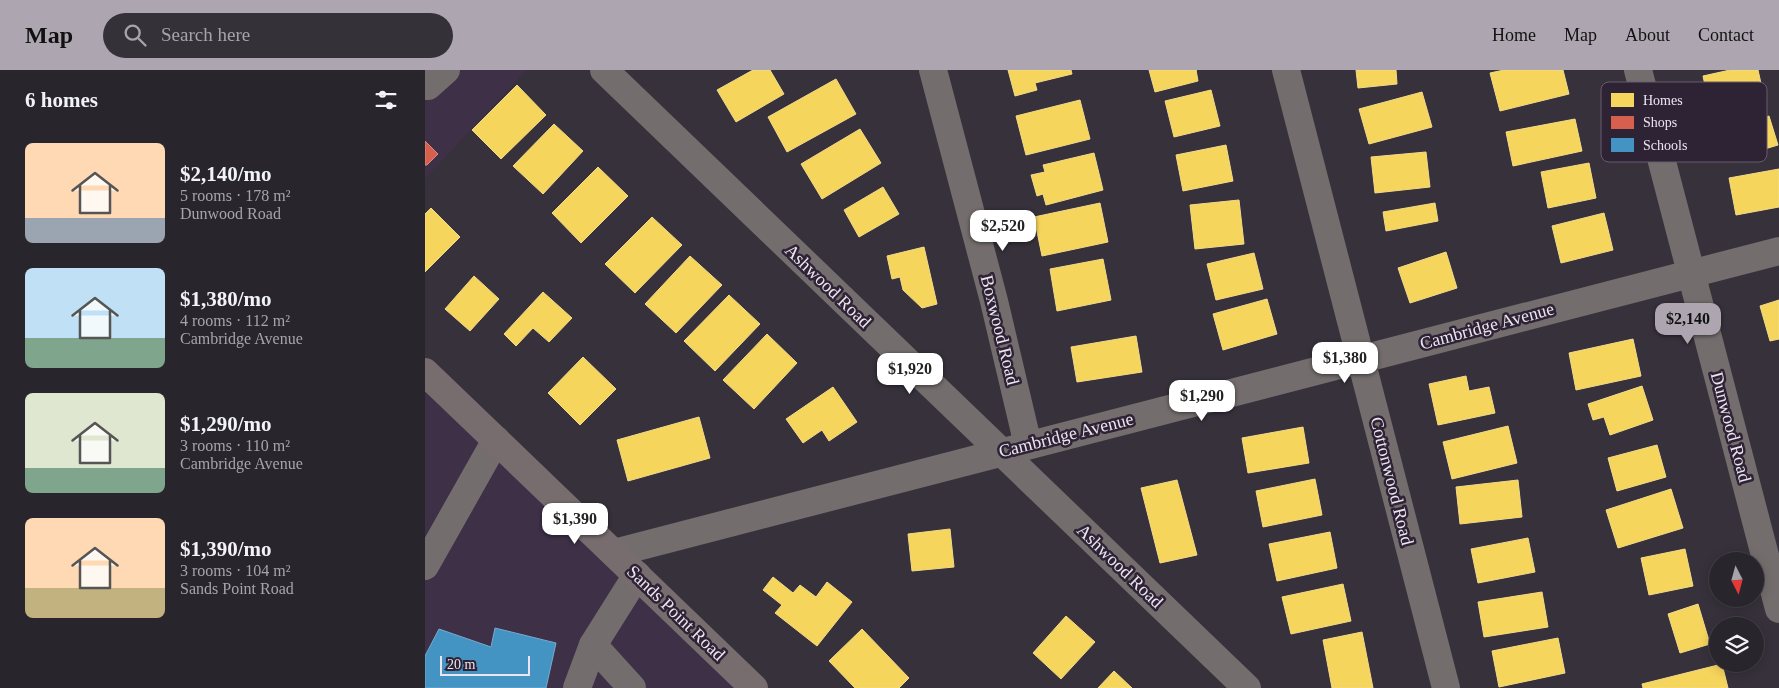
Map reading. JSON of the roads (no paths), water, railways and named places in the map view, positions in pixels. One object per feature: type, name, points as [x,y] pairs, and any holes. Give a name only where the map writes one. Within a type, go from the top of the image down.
[{"type":"main road","name":"Sands Point Road","points":[[425,372],[754,688]]},
{"type":"street","name":"Ashwood Road","points":[[604,70],[1247,688]]},
{"type":"street","name":"Boxwood Road","points":[[933,70],[994,301],[1028,445]]},
{"type":"street","name":"Cottonwood Road","points":[[1286,70],[1446,688]]},
{"type":"street","name":"Dunwood Road","points":[[1663,162],[1779,609]]},
{"type":"street","name":"Cambridge Avenue","points":[[614,553],[1779,251]]},
{"type":"street","points":[[425,566],[496,440]]},
{"type":"street","points":[[577,688],[593,645],[637,575]]},
{"type":"street","points":[[593,645],[633,688]]}]
